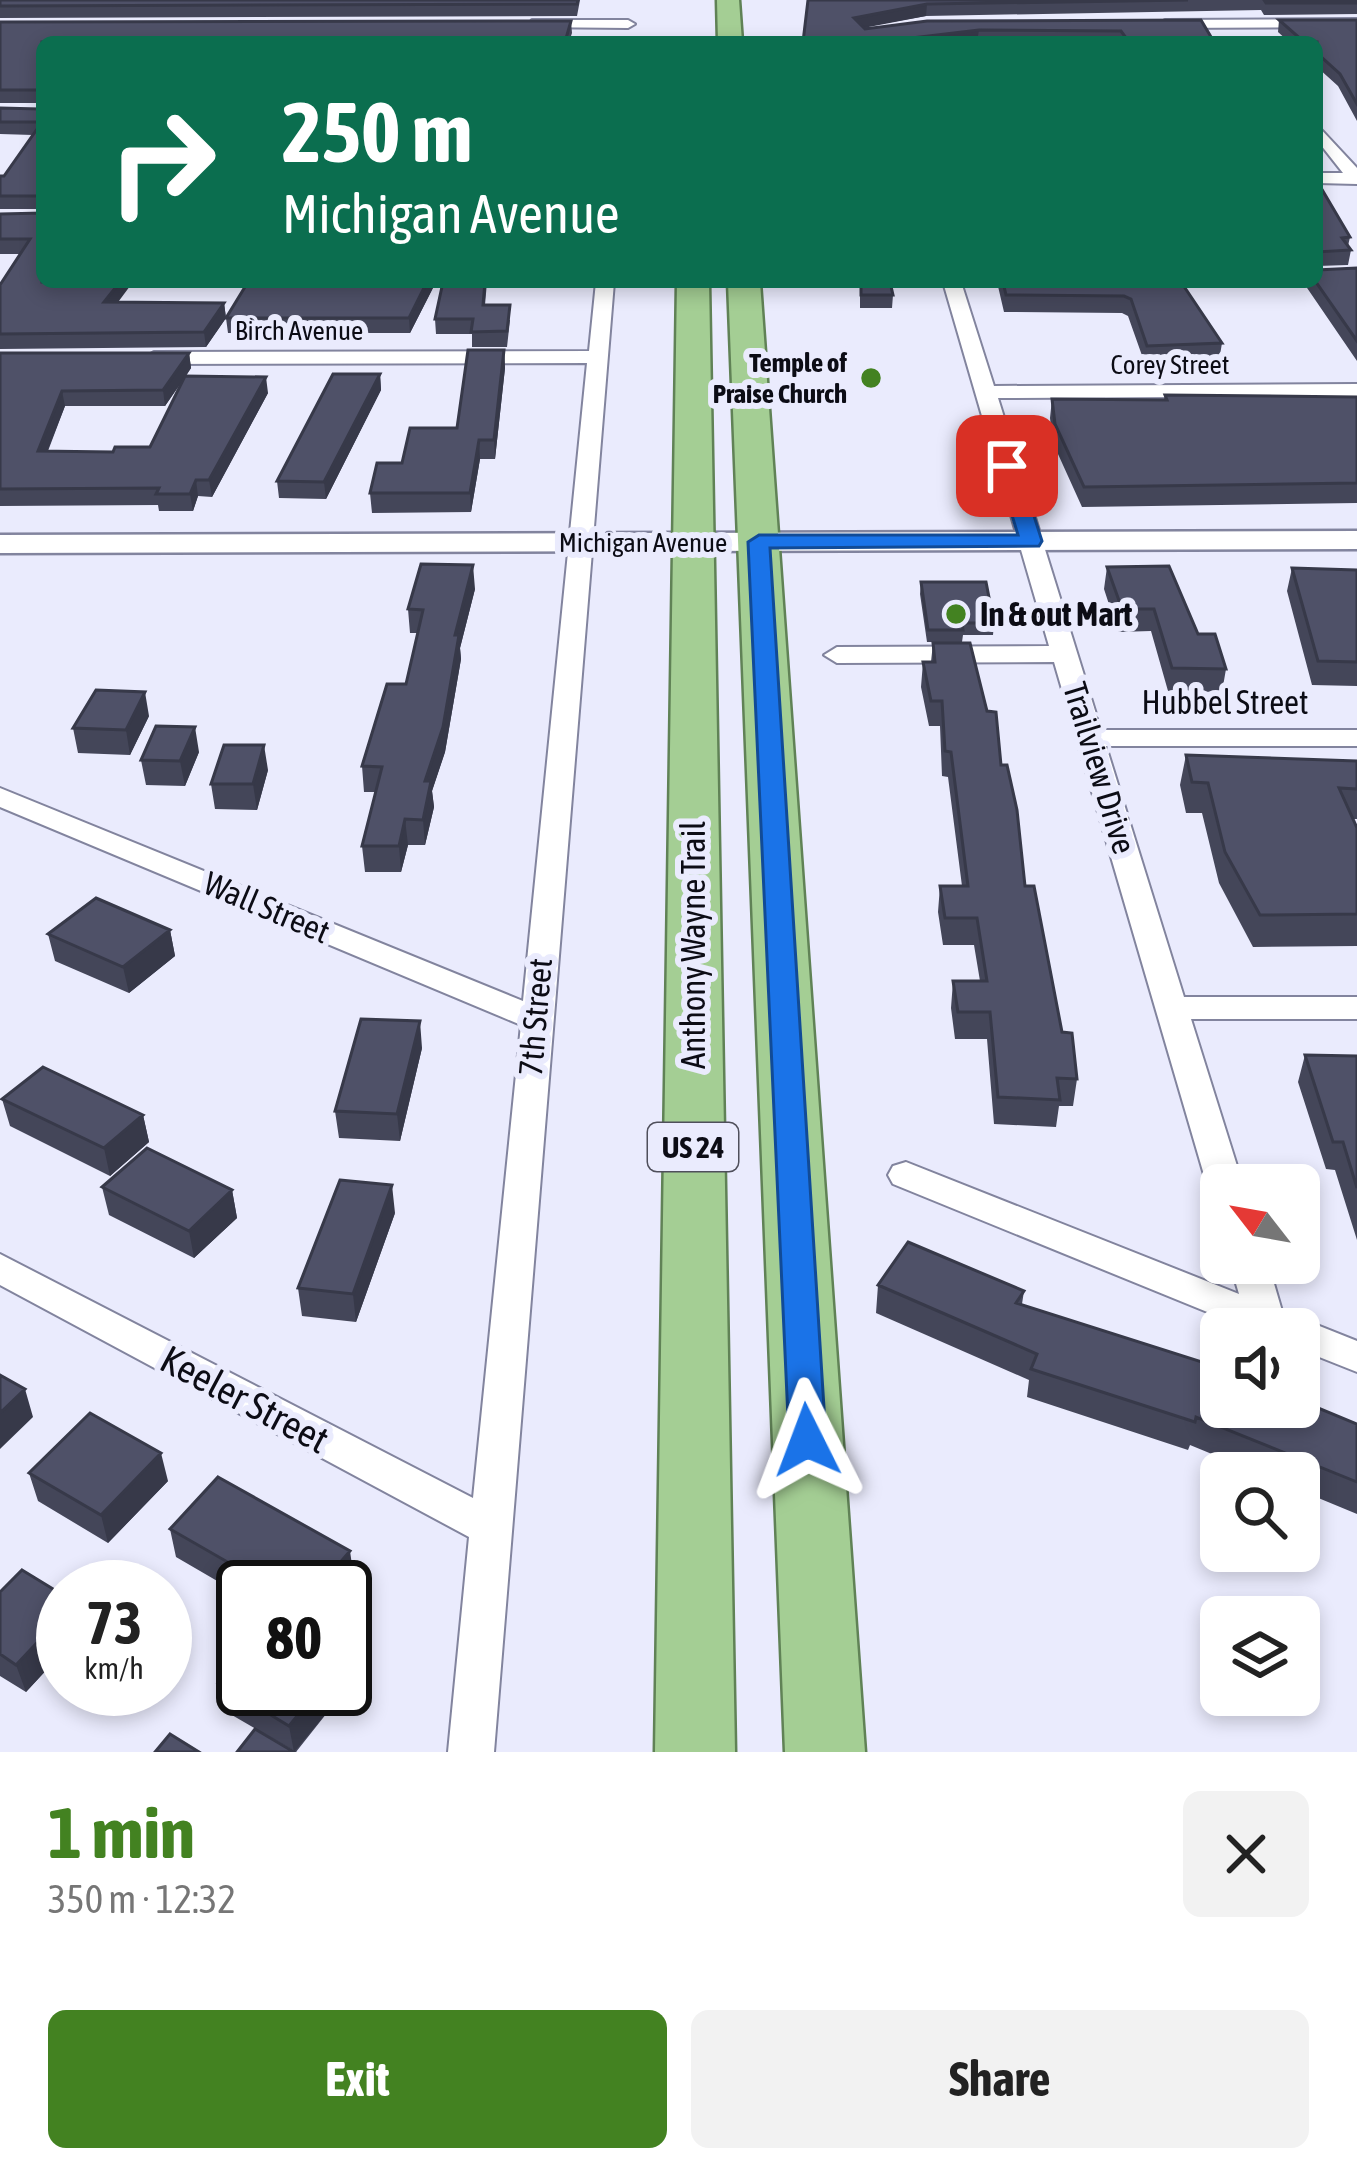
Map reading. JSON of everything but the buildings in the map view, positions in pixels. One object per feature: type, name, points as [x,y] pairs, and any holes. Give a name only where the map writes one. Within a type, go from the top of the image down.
[{"type":"highway","points":[[728,0],[730,36]]},
{"type":"highway","name":"Anthony Wayne Trail","points":[[693,288],[695,1752]]},
{"type":"highway","points":[[744,288],[825,1752]]},
{"type":"street","points":[[512,24],[629,18],[627,36]]},
{"type":"street","points":[[1232,23],[1242,36]]},
{"type":"street","points":[[1138,24],[1357,23]]},
{"type":"street","points":[[1323,137],[1355,174]]},
{"type":"street","points":[[1323,177],[1355,174]]},
{"type":"street","name":"7th Street","points":[[471,1752],[534,1018],[604,288]]},
{"type":"street","name":"Trailview Drive","points":[[954,288],[1219,1164]]},
{"type":"street","name":"Birch Avenue","points":[[119,358],[598,357]]},
{"type":"street","name":"Corey Street","points":[[983,392],[1357,390]]},
{"type":"street","name":"Michigan Avenue","points":[[0,544],[1357,540]]},
{"type":"street","points":[[837,655],[1065,654]]},
{"type":"street","name":"Hubbel Street","points":[[1093,738],[1357,738]]},
{"type":"street","name":"Wall Street","points":[[0,796],[534,1018]]},
{"type":"street","points":[[1172,1008],[1357,1008]]},
{"type":"street","points":[[906,1175],[1237,1308]]},
{"type":"street","name":"Keeler Street","points":[[0,1268],[490,1528]]},
{"type":"street","points":[[1320,1342],[1357,1357]]},
{"type":"place","name":"Temple of Praise Church","points":[[871,378]]},
{"type":"place","name":"In & out Mart","points":[[956,614]]},
{"type":"route","points":[[807,1440],[759,542],[1031,541],[1007,466]]}]
